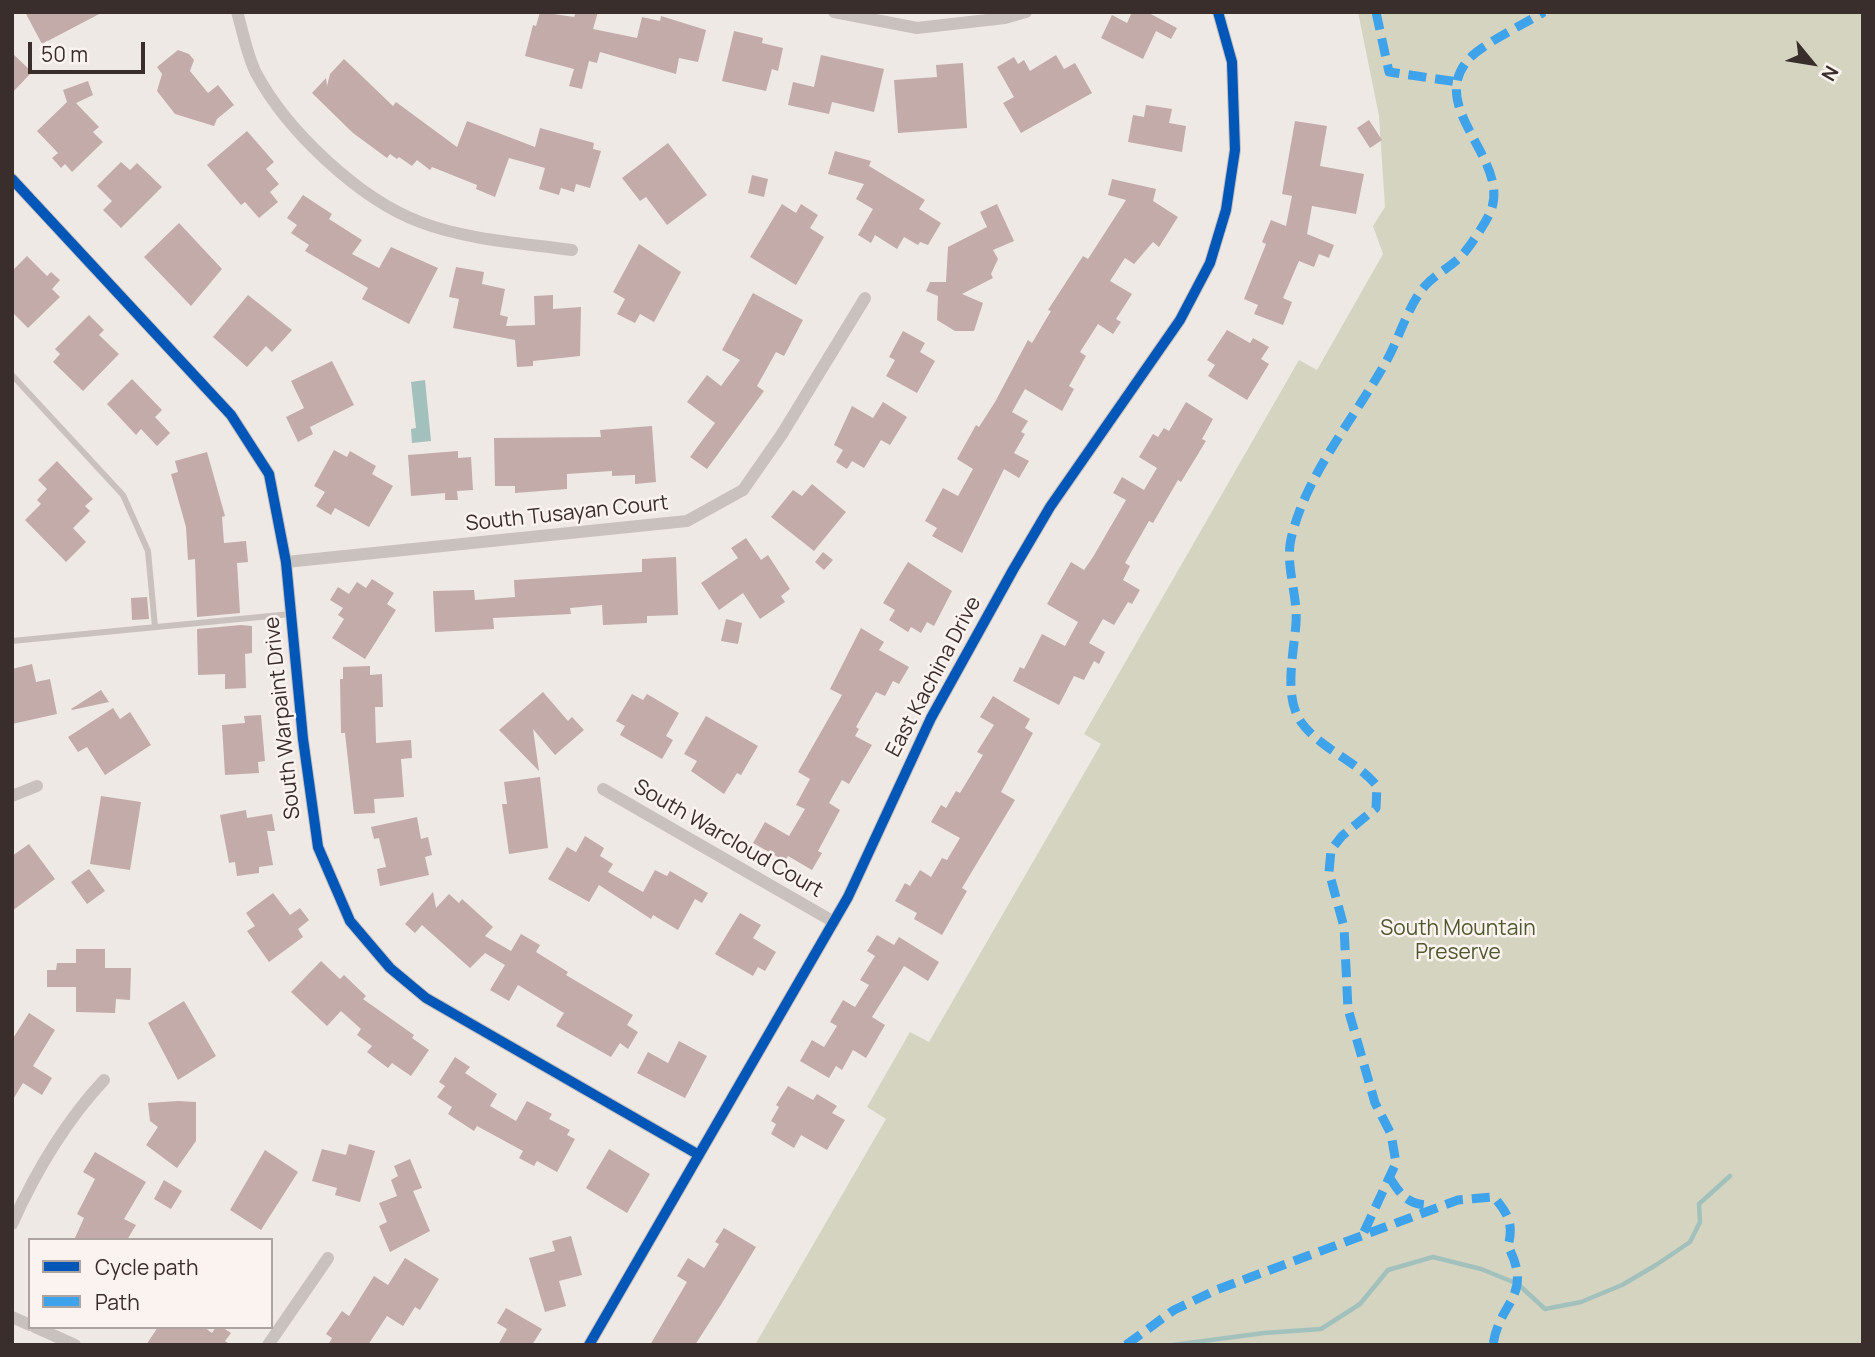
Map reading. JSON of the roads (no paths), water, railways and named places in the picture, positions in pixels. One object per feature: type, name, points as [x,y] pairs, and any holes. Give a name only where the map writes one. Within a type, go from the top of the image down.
[{"type":"street","points":[[237,12],[256,73],[302,136],[358,188],[419,222],[486,238],[572,250]]},
{"type":"street","points":[[834,12],[917,28],[1005,18],[1026,12]]},
{"type":"street","name":"East Kachina Drive","points":[[589,1345],[834,922],[864,866],[931,718],[1049,508],[1180,320],[1210,263],[1226,211],[1235,150],[1232,62],[1218,12]]},
{"type":"street","name":"South Warpaint Drive","points":[[12,179],[211,393],[253,446],[269,474],[286,562],[303,738],[318,848],[350,921],[390,968],[426,998],[699,1155]]},
{"type":"street","name":"South Tusayan Court","points":[[286,562],[687,521],[743,490],[782,434],[865,298]]},
{"type":"street","points":[[12,796],[37,786]]},
{"type":"street","name":"South Warcloud Court","points":[[603,789],[834,922]]},
{"type":"street","points":[[12,1224],[29,1187],[60,1133],[104,1080]]},
{"type":"street","points":[[268,1345],[328,1258]]},
{"type":"street","points":[[12,1317],[28,1324]]},
{"type":"street","points":[[39,1329],[75,1345]]},
{"type":"lane","points":[[12,375],[123,495],[148,551],[155,627]]},
{"type":"lane","points":[[12,641],[291,614]]},
{"type":"water","points":[[425,380],[431,441],[412,443],[411,429],[416,428],[411,382]]},
{"type":"waterway","points":[[1173,1345],[1264,1333],[1321,1329],[1360,1304],[1388,1270],[1433,1257],[1481,1269],[1518,1284],[1545,1309],[1581,1302],[1622,1285],[1690,1242],[1700,1222],[1699,1204],[1730,1176]]},
{"type":"park label","name":"South Mountain Preserve","points":[[1458,941]]}]
